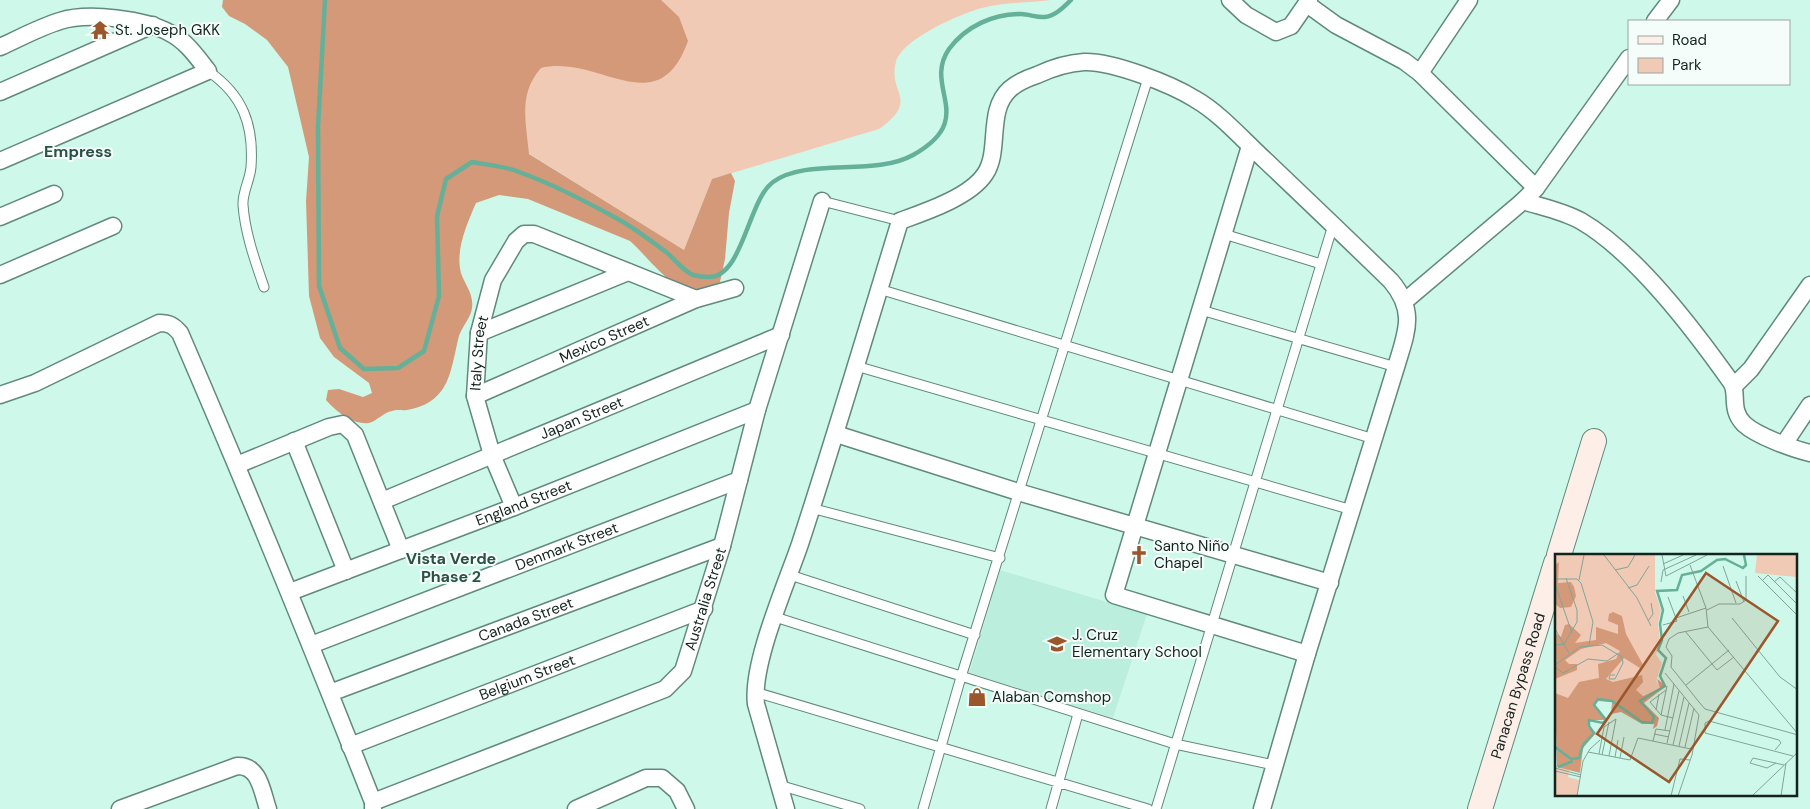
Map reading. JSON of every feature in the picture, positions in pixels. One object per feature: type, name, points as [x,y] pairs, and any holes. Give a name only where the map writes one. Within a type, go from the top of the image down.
[{"type":"main road","points":[[1559,554],[1594,440]]},
{"type":"main road","name":"Panacan Bypass Road","points":[[1480,809],[1555,566]]},
{"type":"street","points":[[1230,0],[1246,15],[1276,32],[1291,26],[1308,2],[1336,24],[1404,61],[1420,73],[1536,188]]},
{"type":"street","points":[[1420,73],[1470,0]]},
{"type":"street","points":[[1656,20],[1671,0]]},
{"type":"street","points":[[0,47],[61,20],[97,16],[153,25],[171,33],[183,42],[208,71],[0,162]]},
{"type":"street","points":[[0,92],[153,25]]},
{"type":"street","points":[[1405,301],[1536,188],[1628,59]]},
{"type":"street","points":[[786,809],[754,692],[775,617],[836,434],[900,221],[951,199],[974,185],[985,174],[990,165],[996,116],[1002,100],[1011,88],[1025,80],[1062,65],[1084,62],[1102,63],[1148,78],[1196,99],[1250,146],[1391,281],[1405,301],[1408,323],[1396,367],[1307,654],[1262,809]]},
{"type":"street","points":[[1250,146],[1114,595],[1307,654]]},
{"type":"street","points":[[0,217],[54,194]]},
{"type":"street","name":"Australia Street","points":[[373,806],[665,688],[679,678],[704,609],[756,410],[781,336],[822,201]]},
{"type":"street","points":[[1523,201],[1580,220],[1618,250],[1667,300],[1734,386],[1734,406],[1743,423],[1784,444],[1810,454]]},
{"type":"street","points":[[0,274],[113,226]]},
{"type":"street","name":"Italy Street","points":[[514,507],[492,455],[475,396],[479,333],[492,280],[516,241],[524,234],[534,234],[628,272]]},
{"type":"street","points":[[479,333],[628,272],[696,299]]},
{"type":"street","points":[[1734,386],[1751,369],[1810,285]]},
{"type":"street","name":"Mexico Street","points":[[475,396],[696,299],[735,288]]},
{"type":"street","points":[[0,395],[21,390],[159,323],[167,323],[174,326],[180,333],[290,592],[373,806]]},
{"type":"street","name":"Japan Street","points":[[382,501],[781,336]]},
{"type":"street","points":[[1784,444],[1810,405]]},
{"type":"street","name":"England Street","points":[[290,592],[514,507],[756,410]]},
{"type":"street","points":[[237,465],[337,424],[344,424],[350,428],[360,447],[401,550]]},
{"type":"street","points":[[836,434],[1018,492],[1330,583]]},
{"type":"street","points":[[294,442],[346,571]]},
{"type":"street","name":"Denmark Street","points":[[311,645],[739,480]]},
{"type":"street","name":"Canada Street","points":[[330,693],[722,546]]},
{"type":"street","name":"Belgium Street","points":[[350,746],[704,609]]},
{"type":"street","points":[[120,809],[237,766],[250,768],[258,780],[268,809]]},
{"type":"street","points":[[576,809],[646,778],[662,778],[677,791],[686,809]]},
{"type":"lane","points":[[208,71],[234,93],[246,116],[251,168],[242,203],[248,235],[264,287]]},
{"type":"lane","points":[[923,809],[961,678],[1000,558],[1018,492],[1148,78]]},
{"type":"lane","points":[[822,201],[900,221]]},
{"type":"lane","points":[[1156,809],[1333,225]]},
{"type":"lane","points":[[1224,234],[1322,264]]},
{"type":"lane","points":[[879,289],[1374,438]]},
{"type":"lane","points":[[1201,310],[1396,367]]},
{"type":"lane","points":[[856,366],[1352,510]]},
{"type":"lane","points":[[812,508],[1000,558]]},
{"type":"lane","points":[[790,575],[975,635]]},
{"type":"lane","points":[[775,617],[961,678],[1176,744],[1274,765]]},
{"type":"lane","points":[[754,692],[1148,809]]},
{"type":"lane","points":[[1051,809],[1078,714]]},
{"type":"lane","points":[[779,785],[860,809]]},
{"type":"shaded area","points":[[223,0],[661,0],[679,17],[688,41],[675,66],[661,79],[644,83],[625,81],[563,66],[541,68],[529,88],[526,98],[525,120],[529,154],[684,250],[712,179],[731,173],[735,181],[729,213],[725,259],[720,282],[706,289],[693,290],[681,287],[659,271],[630,241],[528,199],[499,195],[476,203],[463,237],[460,255],[461,273],[470,294],[472,308],[459,336],[446,383],[432,400],[421,406],[389,412],[369,423],[351,420],[326,400],[328,390],[339,389],[363,397],[372,393],[369,383],[334,357],[320,338],[309,296],[306,201],[309,157],[288,67],[267,40],[245,24],[229,16],[222,7]]},
{"type":"shaded area","name":"J. Cruz Elementary School","points":[[1000,570],[1147,614],[1113,718],[969,674]]},
{"type":"green space","points":[[459,0],[1051,0],[982,8],[960,16],[920,36],[901,53],[896,62],[894,73],[900,103],[898,110],[891,119],[879,129],[712,179],[684,250],[499,135]]},
{"type":"waterway","points":[[325,0],[318,127],[319,286],[340,348],[364,369],[398,368],[424,351],[439,296],[437,216],[446,179],[472,162],[514,170],[568,193],[635,230],[666,252],[689,273],[709,277],[720,274],[730,265],[738,252],[757,204],[764,191],[773,182],[804,170],[861,167],[897,161],[913,155],[932,141],[943,128],[946,115],[946,103],[941,77],[942,63],[949,49],[963,34],[981,23],[1000,16],[1021,14],[1039,17],[1049,16],[1059,11],[1071,0]]},
{"type":"place","name":"St. Joseph GKK","points":[[100,30]]},
{"type":"place","name":"Santo Niño Chapel","points":[[1139,555]]},
{"type":"place","name":"J. Cruz Elementary School","points":[[1057,644]]},
{"type":"place","name":"Alaban Comshop","points":[[977,697]]},
{"type":"district","name":"Empress","points":[[78,151]]},
{"type":"district","name":"Vista Verde Phase 2","points":[[451,567]]}]
